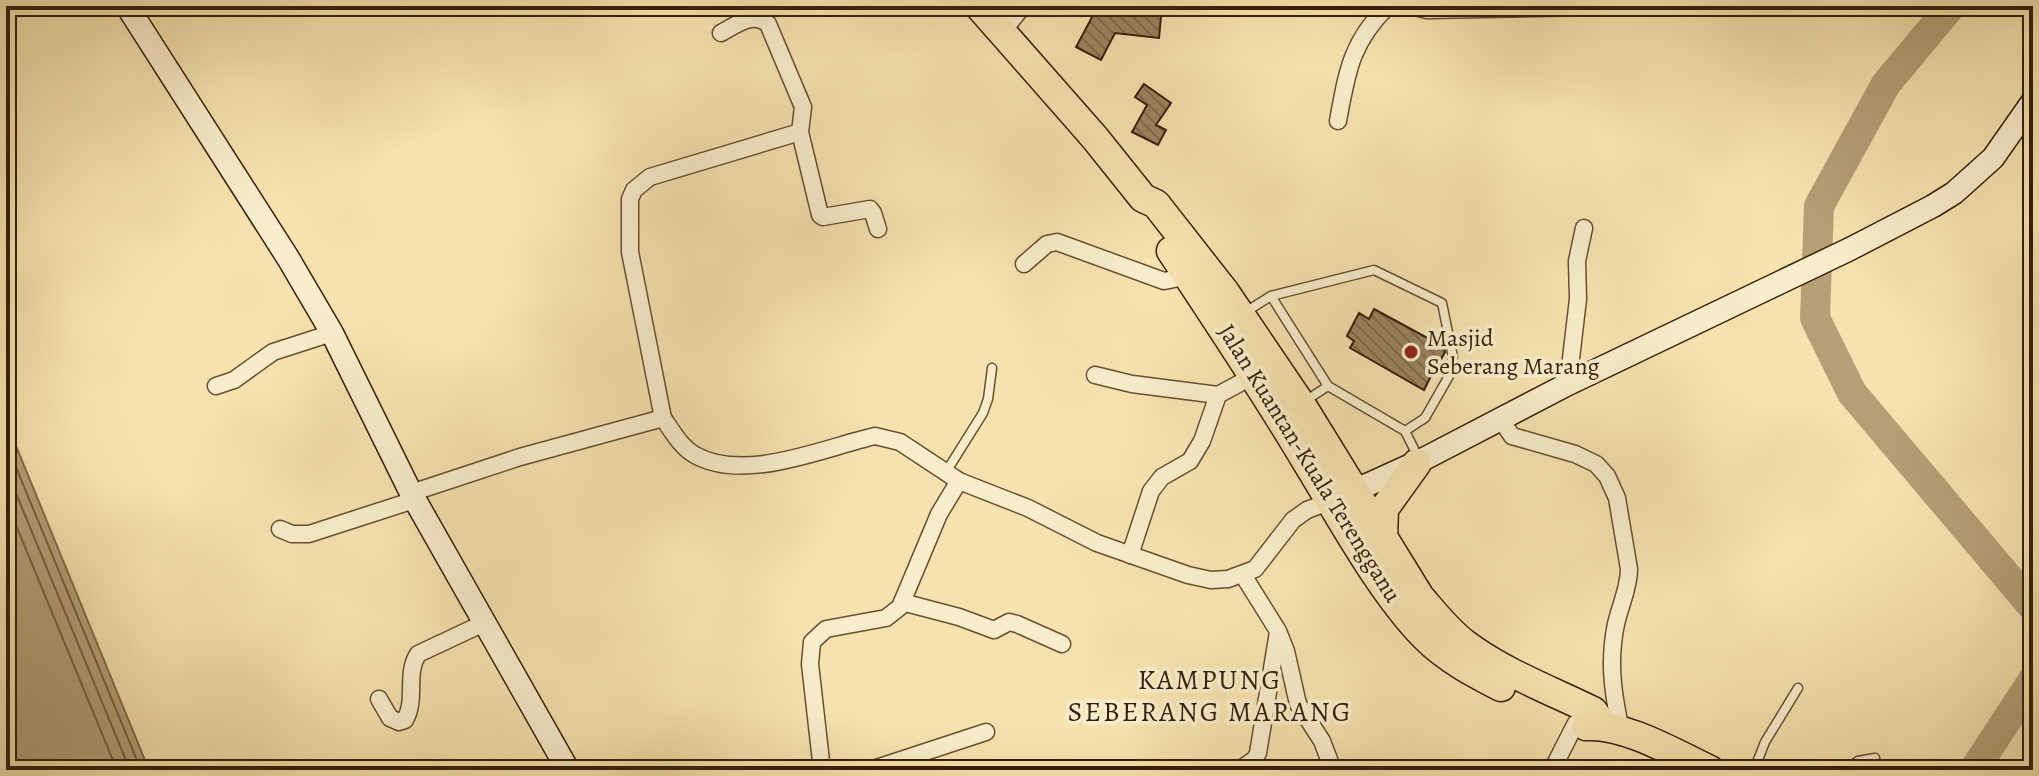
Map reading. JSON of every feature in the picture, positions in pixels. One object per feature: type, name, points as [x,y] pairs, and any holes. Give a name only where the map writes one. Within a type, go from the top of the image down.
[{"type":"highway","name":"Jalan Kuantan-Kuala Terengganu","points":[[979,6],[1095,138],[1143,198],[1156,204],[1241,316],[1301,404],[1396,601],[1423,635],[1457,664],[1710,770]]},
{"type":"highway","name":"Jalan Kuantan-Kuala Terengganu","points":[[1143,198],[1144,211],[1253,376],[1343,496],[1383,538],[1420,597],[1442,623],[1463,642],[1492,661],[1593,711],[1600,726]]},
{"type":"highway","points":[[1383,538],[1384,509],[1418,462]]},
{"type":"street","points":[[127,6],[288,258],[332,333],[412,496],[568,770]]},
{"type":"street","points":[[1003,31],[1023,6]]},
{"type":"street","points":[[1338,121],[1347,72],[1355,49],[1371,23],[1388,6]]},
{"type":"street","points":[[1411,6],[1427,10],[1646,6]]},
{"type":"street","points":[[721,33],[752,18],[763,20],[772,29],[803,107],[800,132],[820,215],[870,209],[878,229]]},
{"type":"street","points":[[800,132],[650,177],[634,190],[629,209],[630,252],[663,418],[678,440],[693,454],[724,464],[761,464],[881,436],[900,442],[952,476],[1028,508],[1097,543],[1211,580],[1243,575],[1255,569],[1293,520],[1307,510],[1418,462],[1568,384],[1933,206],[1964,186],[1993,158],[2033,101]]},
{"type":"street","points":[[1568,384],[1578,299],[1577,261],[1584,228]]},
{"type":"street","points":[[1024,264],[1047,244],[1057,242],[1164,281],[1186,273]]},
{"type":"street","points":[[216,386],[234,380],[273,352],[332,333]]},
{"type":"street","points":[[1095,375],[1132,384],[1218,395],[1253,376]]},
{"type":"street","points":[[1130,555],[1151,491],[1162,477],[1190,461],[1202,441],[1218,395]]},
{"type":"street","points":[[280,529],[292,534],[309,534],[481,468],[663,418]]},
{"type":"street","points":[[1501,420],[1512,436],[1575,454],[1596,464],[1612,484],[1617,498],[1629,569],[1616,623],[1611,684],[1600,726],[1552,770]]},
{"type":"street","points":[[822,770],[810,664],[812,642],[826,629],[894,614],[939,514],[952,476]]},
{"type":"street","points":[[1243,575],[1278,631],[1286,651],[1298,704],[1322,741],[1333,770]]},
{"type":"street","points":[[902,602],[994,630],[1009,622],[1017,624],[1062,644]]},
{"type":"street","points":[[379,699],[390,718],[399,722],[405,720],[410,709],[413,664],[418,654],[484,623]]},
{"type":"street","points":[[1239,770],[1259,764],[1258,753],[1278,631]]},
{"type":"street","points":[[870,770],[905,764],[986,732]]},
{"type":"lane","points":[[1241,316],[1271,296],[1374,270],[1442,303],[1453,357],[1449,376],[1425,418],[1405,431]]},
{"type":"lane","points":[[1271,296],[1328,386],[1405,431],[1418,462]]},
{"type":"lane","points":[[952,476],[983,413],[992,368]]},
{"type":"lane","points":[[1301,404],[1328,386]]},
{"type":"lane","points":[[1754,770],[1765,742],[1798,688]]},
{"type":"lane","points":[[1845,770],[1858,761],[1875,758]]},
{"type":"water","points":[[6,424],[16,446],[149,770],[6,770]]},
{"type":"building","points":[[1098,6],[1162,6],[1159,38],[1115,33],[1101,60],[1076,47]]},
{"type":"building","points":[[1144,84],[1171,103],[1156,125],[1166,130],[1158,145],[1132,132],[1147,105],[1135,97]]},
{"type":"building","name":"Masjid Seberang Marang","points":[[1374,309],[1444,347],[1440,361],[1442,373],[1431,376],[1424,390],[1350,348],[1354,341],[1347,336],[1359,313],[1369,319]]},
{"type":"waterway","points":[[1951,6],[1886,84],[1819,206],[1815,318],[1852,393],[2033,607]]},
{"type":"waterway","points":[[1974,770],[2033,680]]},
{"type":"place","name":"Masjid Seberang Marang","points":[[1411,352]]},
{"type":"district","name":"KAMPUNG SEBERANG MARANG","points":[[1210,695]]}]
